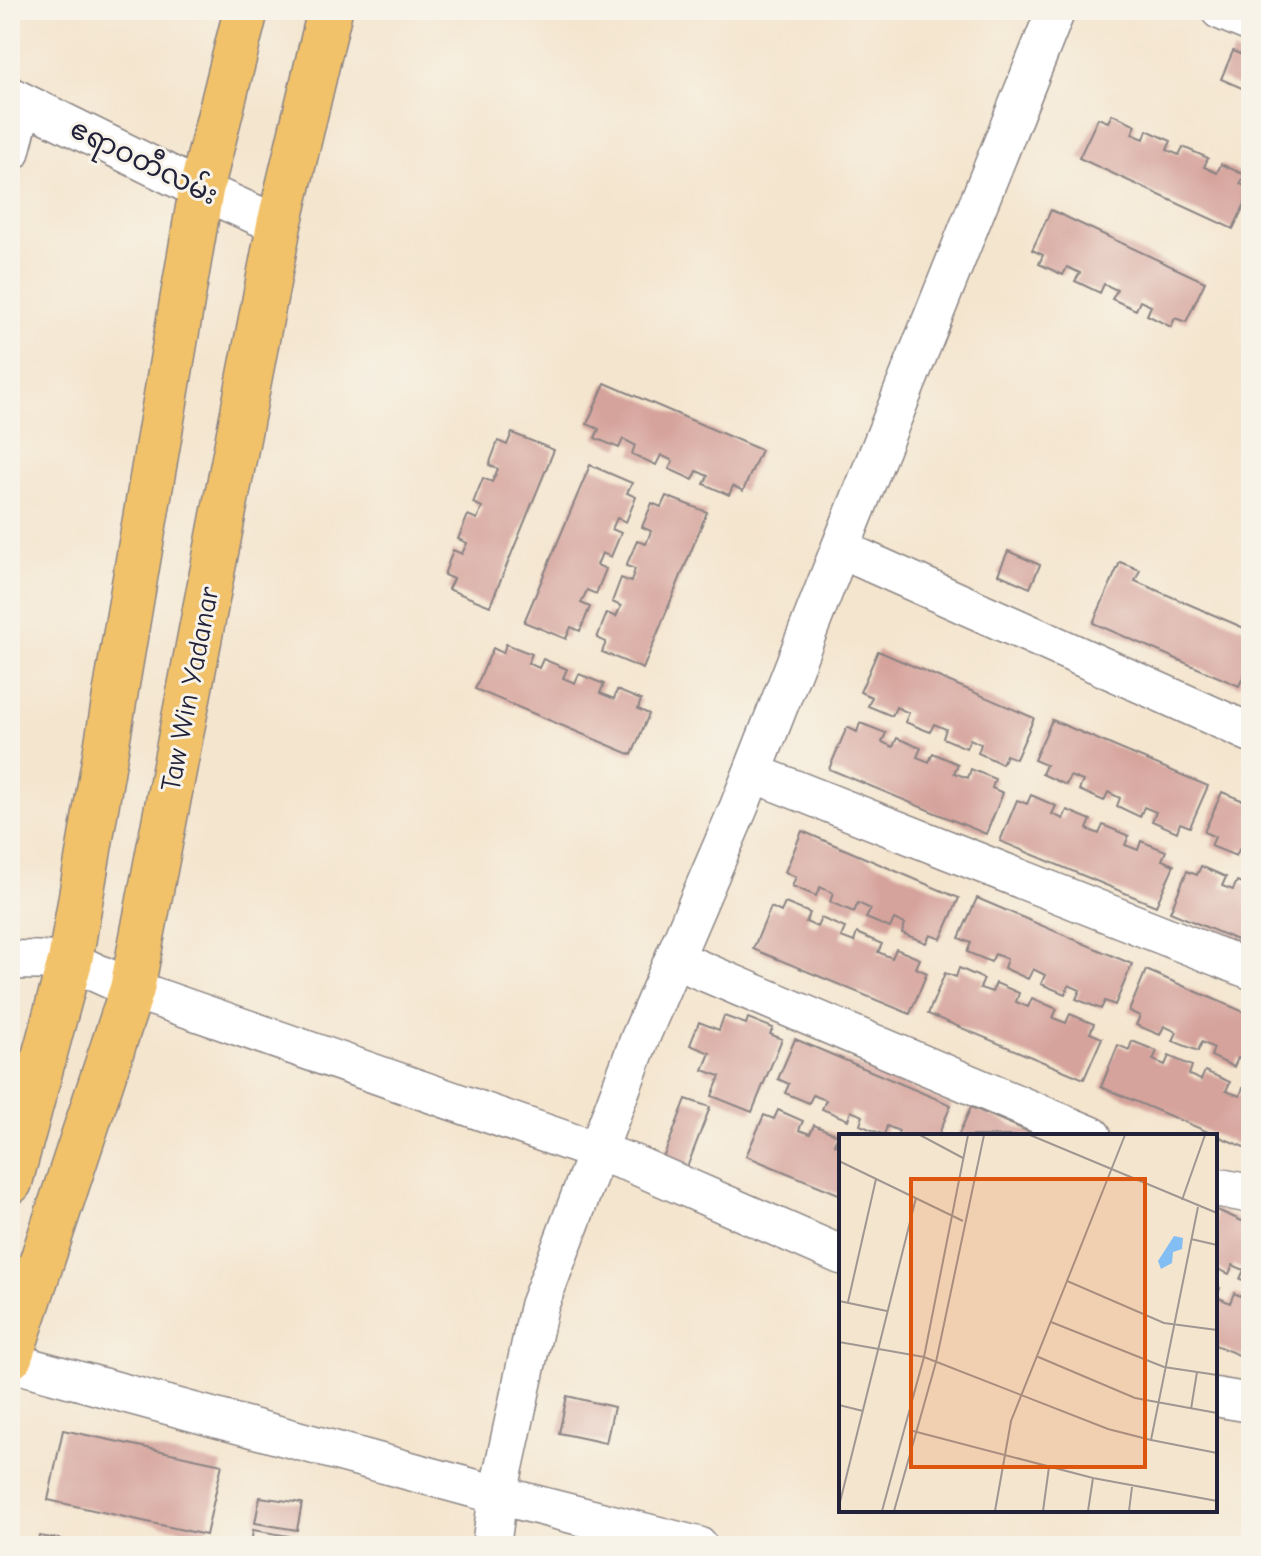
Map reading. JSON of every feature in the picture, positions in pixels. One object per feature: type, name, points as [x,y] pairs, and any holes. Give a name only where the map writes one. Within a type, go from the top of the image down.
[{"type":"main road","points":[[10,1182],[70,961],[201,190],[246,10]]},
{"type":"main road","name":"Taw Win Yadanar","points":[[10,1359],[132,989],[279,225],[330,10]]},
{"type":"street","points":[[491,1546],[498,1495],[539,1306],[596,1151],[753,773],[1056,10]]},
{"type":"street","points":[[1220,10],[1251,23]]},
{"type":"street","name":"ဧရာဝတီလမ်း","points":[[16,100],[279,225]]},
{"type":"street","points":[[10,153],[16,100]]},
{"type":"street","points":[[840,549],[1251,733]]},
{"type":"street","points":[[753,773],[1251,970]]},
{"type":"street","points":[[674,959],[1087,1134]]},
{"type":"street","points":[[10,960],[70,961],[132,989],[633,1164],[839,1254]]},
{"type":"street","points":[[1217,1187],[1251,1194]]},
{"type":"street","points":[[10,1359],[498,1495],[698,1546]]},
{"type":"street","points":[[1217,1397],[1251,1403]]},
{"type":"building","points":[[1233,51],[1251,59],[1251,92],[1221,79]]},
{"type":"building","points":[[1112,114],[1136,125],[1132,134],[1144,139],[1147,130],[1171,141],[1167,150],[1179,155],[1183,147],[1208,158],[1204,167],[1217,173],[1221,164],[1245,175],[1240,184],[1251,188],[1251,191],[1233,229],[1079,158],[1098,118],[1108,122]]},
{"type":"building","points":[[1051,210],[1205,282],[1186,322],[1175,318],[1171,327],[1147,315],[1151,306],[1140,301],[1136,310],[1112,299],[1117,290],[1104,284],[1100,293],[1075,281],[1080,273],[1067,267],[1063,275],[1039,264],[1043,255],[1032,250]]},
{"type":"building","points":[[605,383],[761,450],[743,491],[733,486],[729,495],[704,484],[708,476],[697,471],[693,480],[669,469],[673,461],[661,455],[656,465],[632,454],[635,445],[623,439],[619,448],[595,438],[599,429],[587,424]]},
{"type":"building","points":[[512,433],[554,450],[490,606],[448,589],[453,579],[444,575],[453,550],[462,554],[467,543],[458,539],[468,515],[477,519],[482,507],[473,503],[483,478],[492,482],[498,469],[489,465],[498,441],[507,445]]},
{"type":"building","points":[[590,465],[632,483],[627,493],[636,497],[626,522],[617,518],[612,529],[621,533],[611,557],[602,553],[597,565],[606,569],[596,594],[587,590],[581,603],[590,607],[580,631],[571,627],[566,639],[524,622]]},
{"type":"building","points":[[666,496],[707,512],[643,669],[602,652],[606,642],[597,638],[607,613],[616,617],[621,606],[612,602],[621,578],[631,582],[635,569],[626,566],[637,541],[646,544],[651,531],[642,527],[652,503],[661,507]]},
{"type":"building","points":[[1008,551],[1040,565],[1030,588],[998,574]]},
{"type":"building","points":[[1120,562],[1140,570],[1135,581],[1251,631],[1251,659],[1239,686],[1093,623]]},
{"type":"building","points":[[506,644],[532,654],[528,663],[539,668],[543,659],[567,669],[563,678],[575,683],[579,674],[604,684],[600,693],[614,699],[617,690],[641,700],[638,709],[649,714],[632,755],[475,689],[493,648],[503,653]]},
{"type":"building","points":[[878,651],[1034,718],[1016,759],[1006,755],[1002,764],[978,753],[981,744],[970,739],[966,748],[943,738],[946,729],[934,724],[930,732],[905,722],[909,713],[896,707],[892,716],[868,706],[872,697],[860,692]]},
{"type":"building","points":[[1052,720],[1208,786],[1190,827],[1180,823],[1177,832],[1152,821],[1156,812],[1144,807],[1140,817],[1117,806],[1120,798],[1108,792],[1104,801],[1079,790],[1083,781],[1070,776],[1066,785],[1042,774],[1046,765],[1034,760]]},
{"type":"building","points":[[860,723],[886,733],[882,742],[893,747],[897,738],[921,748],[917,757],[929,762],[933,753],[958,764],[954,773],[968,778],[971,769],[995,779],[992,788],[1003,793],[986,834],[829,769],[847,727],[857,732]]},
{"type":"building","points":[[1222,792],[1251,804],[1251,853],[1240,848],[1236,856],[1211,846],[1215,837],[1204,832]]},
{"type":"building","points":[[1031,795],[1056,806],[1052,814],[1063,819],[1067,810],[1091,820],[1087,829],[1099,834],[1103,825],[1129,836],[1125,845],[1138,850],[1141,841],[1166,851],[1162,860],[1174,865],[1156,906],[1000,841],[1017,800],[1027,804]]},
{"type":"building","points":[[802,831],[959,898],[941,939],[930,935],[926,943],[902,933],[905,924],[894,919],[890,928],[866,918],[871,909],[858,903],[854,912],[830,902],[833,893],[820,887],[816,896],[792,886],[796,877],[785,872]]},
{"type":"building","points":[[1201,866],[1226,877],[1222,886],[1233,890],[1237,881],[1251,887],[1251,946],[1170,912],[1187,871],[1197,875]]},
{"type":"building","points":[[977,898],[1132,964],[1115,1005],[1105,1001],[1101,1009],[1076,999],[1080,990],[1069,985],[1065,994],[1041,984],[1045,975],[1033,969],[1028,979],[1004,968],[1007,959],[995,954],[991,962],[967,952],[971,943],[959,938]]},
{"type":"building","points":[[785,903],[810,913],[806,922],[817,927],[821,918],[845,928],[841,937],[854,942],[857,933],[882,944],[878,952],[892,958],[896,949],[920,959],[916,968],[927,973],[910,1014],[753,949],[771,907],[781,912]]},
{"type":"building","points":[[959,968],[984,979],[980,988],[992,992],[996,983],[1019,993],[1016,1002],[1028,1007],[1032,998],[1057,1009],[1053,1018],[1066,1023],[1070,1014],[1094,1024],[1090,1033],[1102,1038],[1084,1079],[928,1014],[945,973],[956,977]]},
{"type":"building","points":[[1146,970],[1251,1015],[1251,1074],[1246,1072],[1249,1063],[1238,1058],[1234,1067],[1211,1056],[1214,1048],[1202,1042],[1198,1051],[1173,1041],[1177,1032],[1164,1026],[1160,1035],[1136,1025],[1140,1016],[1129,1011]]},
{"type":"building","points":[[724,1016],[746,1024],[748,1018],[773,1028],[770,1034],[782,1039],[752,1112],[712,1096],[720,1076],[703,1070],[710,1053],[690,1045],[699,1022],[719,1030]]},
{"type":"building","points":[[795,1039],[951,1105],[939,1134],[898,1134],[899,1131],[887,1126],[882,1134],[860,1125],[863,1116],[851,1111],[848,1120],[822,1109],[826,1100],[813,1095],[809,1103],[785,1093],[789,1084],[778,1079]]},
{"type":"building","points":[[1132,1041],[1157,1051],[1153,1060],[1165,1065],[1169,1056],[1192,1066],[1189,1075],[1201,1080],[1205,1071],[1230,1082],[1226,1091],[1240,1096],[1243,1087],[1251,1090],[1251,1150],[1101,1087],[1118,1045],[1129,1050]]},
{"type":"building","points":[[686,1099],[710,1107],[686,1170],[662,1161]]},
{"type":"building","points":[[971,1107],[1034,1134],[959,1134]]},
{"type":"building","points":[[778,1110],[803,1121],[799,1130],[810,1134],[814,1125],[838,1135],[834,1144],[839,1146],[839,1194],[746,1156],[764,1115],[774,1119]]},
{"type":"building","points":[[1217,1210],[1251,1225],[1251,1283],[1240,1279],[1244,1270],[1233,1265],[1229,1274],[1217,1269]]},
{"type":"building","points":[[1234,1293],[1251,1301],[1251,1352],[1248,1359],[1217,1346],[1217,1297],[1230,1303]]},
{"type":"building","points":[[567,1396],[614,1407],[606,1443],[559,1433]]},
{"type":"building","points":[[63,1430],[222,1464],[206,1535],[48,1500]]},
{"type":"building","points":[[260,1497],[302,1503],[297,1530],[255,1523]]},
{"type":"building","points":[[253,1530],[289,1536],[288,1546],[251,1546]]},
{"type":"building","points":[[39,1536],[92,1544],[92,1546],[37,1546]]}]
